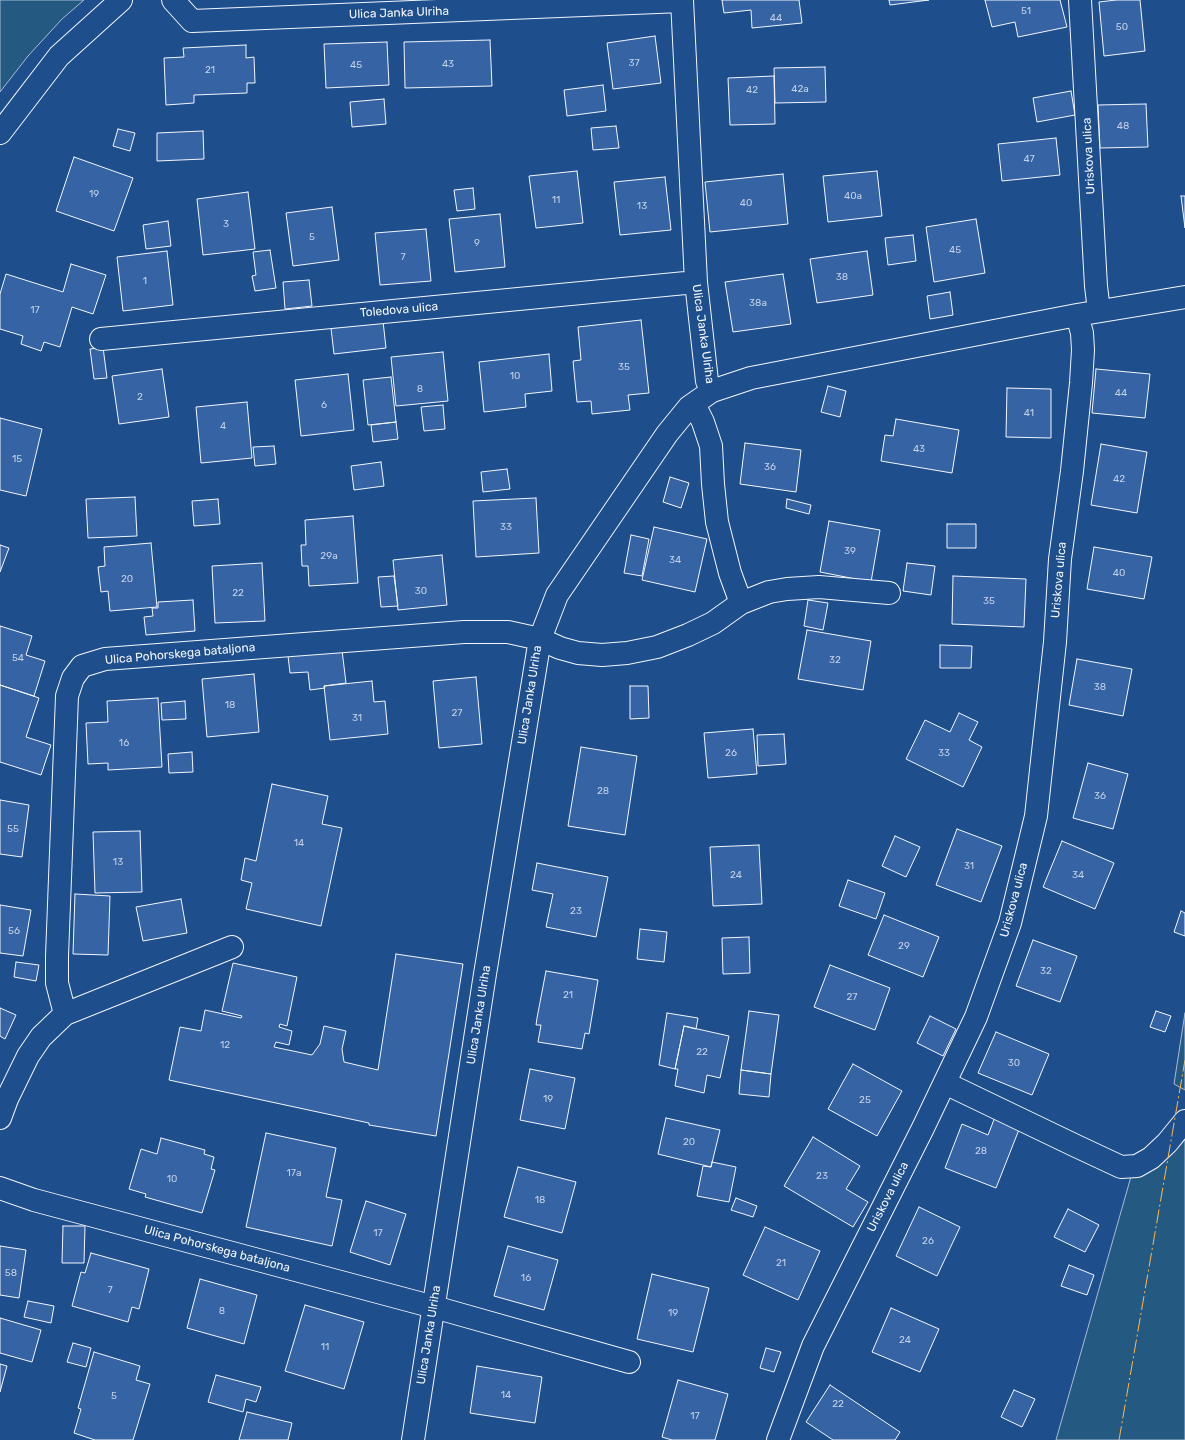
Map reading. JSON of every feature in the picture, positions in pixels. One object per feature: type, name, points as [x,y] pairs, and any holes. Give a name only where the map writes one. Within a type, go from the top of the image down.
[{"type":"street","points":[[0,133],[59,56],[121,0]]},
{"type":"street","name":"Ulica Janka Ulriha","points":[[173,0],[192,21],[682,0],[696,282],[707,380],[712,391],[689,408],[667,434],[558,595],[540,639],[486,966],[413,1440]]},
{"type":"street","name":"Uriskova ulica","points":[[1080,0],[1099,311]]},
{"type":"street","name":"Toledova ulica","points":[[102,339],[696,282]]},
{"type":"street","points":[[712,391],[751,378],[1077,315],[1185,297]]},
{"type":"street","name":"Uriskova ulica","points":[[778,1440],[813,1346],[976,1017],[1010,923],[1036,816],[1055,642],[1060,559],[1072,471],[1081,382],[1083,350],[1082,333],[1077,315]]},
{"type":"street","points":[[694,404],[703,422],[711,446],[717,522],[730,573],[741,603]]},
{"type":"street","name":"Ulica Pohorskega bataljona","points":[[65,1014],[57,983],[56,956],[67,696],[73,678],[82,666],[106,659],[464,632],[508,632],[540,639],[560,648],[578,653],[602,655],[627,653],[657,647],[688,635],[714,623],[741,603],[769,592],[819,587],[889,593]]},
{"type":"street","points":[[0,1118],[7,1099],[28,1056],[41,1037],[65,1014],[232,947]]},
{"type":"street","points":[[944,1083],[1074,1146],[1121,1166],[1138,1166],[1151,1158],[1167,1143],[1185,1121]]},
{"type":"street","name":"Ulica Pohorskega bataljona","points":[[0,1188],[34,1200],[434,1307],[629,1362]]},
{"type":"shaded area","points":[[0,0],[84,0],[62,19],[28,56],[0,92]]},
{"type":"shaded area","points":[[1185,1013],[1185,1090],[1174,1084]]},
{"type":"shaded area","points":[[1185,1133],[1185,1440],[1056,1440],[1132,1173]]},
{"type":"building","points":[[722,0],[799,0],[802,23],[752,28],[751,10],[724,13]]},
{"type":"building","points":[[889,0],[929,0],[890,5]]},
{"type":"building","points":[[985,0],[1060,0],[1067,27],[1018,37],[1015,22],[992,27]]},
{"type":"building","points":[[1140,0],[1145,51],[1104,56],[1099,2]]},
{"type":"building","points":[[655,36],[661,83],[613,89],[607,43]]},
{"type":"building","points":[[490,40],[492,86],[405,88],[404,42]]},
{"type":"building","points":[[387,42],[389,85],[326,88],[324,44]]},
{"type":"building","points":[[246,45],[246,58],[254,57],[255,83],[247,83],[247,93],[194,95],[194,103],[166,105],[164,58],[184,57],[183,48]]},
{"type":"building","points":[[825,67],[826,102],[775,103],[774,68]]},
{"type":"building","points":[[774,76],[775,124],[730,125],[728,78]]},
{"type":"building","points":[[603,85],[606,111],[567,116],[564,90]]},
{"type":"building","points":[[1071,91],[1075,115],[1037,122],[1033,98]]},
{"type":"building","points":[[384,99],[386,124],[352,127],[350,102]]},
{"type":"building","points":[[1146,104],[1148,147],[1100,148],[1098,105]]},
{"type":"building","points":[[616,126],[619,148],[593,150],[591,128]]},
{"type":"building","points":[[118,129],[135,133],[130,151],[113,146]]},
{"type":"building","points":[[203,131],[204,159],[157,161],[157,133]]},
{"type":"building","points":[[1056,138],[1060,175],[1002,181],[998,144]]},
{"type":"building","points":[[74,157],[133,178],[114,231],[56,211]]},
{"type":"building","points":[[577,171],[583,223],[536,228],[529,176]]},
{"type":"building","points":[[877,171],[882,216],[828,222],[823,176]]},
{"type":"building","points":[[783,174],[788,224],[710,232],[705,182]]},
{"type":"building","points":[[665,177],[671,230],[620,235],[614,182]]},
{"type":"building","points":[[473,188],[475,209],[457,211],[454,190]]},
{"type":"building","points":[[248,192],[255,249],[203,255],[197,199]]},
{"type":"building","points":[[1181,196],[1185,196],[1185,228]]},
{"type":"building","points":[[332,207],[339,260],[293,266],[286,213]]},
{"type":"building","points":[[500,214],[505,267],[455,272],[449,219]]},
{"type":"building","points":[[976,219],[985,273],[934,282],[926,227]]},
{"type":"building","points":[[168,221],[171,246],[146,249],[143,225]]},
{"type":"building","points":[[426,229],[431,281],[380,285],[375,233]]},
{"type":"building","points":[[913,235],[916,261],[888,265],[885,238]]},
{"type":"building","points":[[270,250],[276,288],[255,291],[252,276],[256,275],[253,252]]},
{"type":"building","points":[[167,251],[173,305],[123,311],[117,257]]},
{"type":"building","points":[[867,251],[873,295],[817,303],[810,259]]},
{"type":"building","points":[[71,264],[106,275],[93,314],[72,307],[60,347],[44,342],[41,351],[21,344],[23,336],[0,329],[0,294],[6,274],[63,292]]},
{"type":"building","points":[[783,274],[791,324],[733,332],[725,282]]},
{"type":"building","points":[[309,280],[312,306],[285,309],[283,282]]},
{"type":"building","points":[[950,292],[953,315],[930,319],[927,296]]},
{"type":"building","points":[[641,320],[649,393],[628,395],[630,410],[592,414],[591,401],[577,402],[573,361],[581,360],[578,327]]},
{"type":"building","points":[[383,321],[386,348],[334,354],[331,328]]},
{"type":"building","points":[[103,347],[107,378],[94,379],[90,349]]},
{"type":"building","points":[[443,352],[448,401],[396,406],[391,357]]},
{"type":"building","points":[[549,354],[552,391],[525,394],[526,407],[484,412],[479,362]]},
{"type":"building","points":[[162,369],[169,417],[119,424],[112,376]]},
{"type":"building","points":[[1096,369],[1150,374],[1145,418],[1092,413]]},
{"type":"building","points":[[348,374],[354,430],[301,436],[295,380]]},
{"type":"building","points":[[391,377],[396,422],[368,425],[363,380]]},
{"type":"building","points":[[828,386],[846,391],[840,417],[821,412]]},
{"type":"building","points":[[1007,388],[1051,389],[1051,438],[1006,437]]},
{"type":"building","points":[[247,402],[252,458],[201,463],[196,407]]},
{"type":"building","points":[[443,405],[445,429],[424,431],[421,407]]},
{"type":"building","points":[[0,418],[42,429],[26,496],[0,490]]},
{"type":"building","points":[[896,419],[959,430],[952,473],[881,461],[885,435],[893,436]]},
{"type":"building","points":[[396,422],[398,439],[373,442],[371,425]]},
{"type":"building","points":[[745,443],[801,450],[796,492],[740,484]]},
{"type":"building","points":[[1101,444],[1147,452],[1137,513],[1091,505]]},
{"type":"building","points":[[274,446],[276,464],[255,466],[253,447]]},
{"type":"building","points":[[381,462],[384,486],[354,490],[351,466]]},
{"type":"building","points":[[507,469],[510,489],[483,492],[481,472]]},
{"type":"building","points":[[670,477],[689,483],[681,508],[663,502]]},
{"type":"building","points":[[135,497],[137,536],[88,538],[86,499]]},
{"type":"building","points":[[536,498],[539,553],[476,557],[473,501]]},
{"type":"building","points":[[218,499],[220,524],[194,526],[192,501]]},
{"type":"building","points":[[787,499],[811,505],[809,514],[786,508]]},
{"type":"building","points":[[353,516],[358,583],[309,586],[308,566],[302,566],[301,545],[306,545],[305,520]]},
{"type":"building","points":[[829,521],[880,530],[871,582],[820,572]]},
{"type":"building","points":[[947,524],[976,524],[976,548],[947,548]]},
{"type":"building","points":[[654,527],[707,539],[695,592],[642,580]]},
{"type":"building","points":[[631,535],[649,539],[642,576],[624,573]]},
{"type":"building","points":[[151,543],[157,607],[110,611],[108,591],[101,592],[98,567],[105,566],[104,547]]},
{"type":"building","points":[[0,545],[9,548],[0,572]]},
{"type":"building","points":[[1094,547],[1152,557],[1144,599],[1087,589]]},
{"type":"building","points":[[442,555],[447,605],[398,610],[393,560]]},
{"type":"building","points":[[262,563],[265,621],[215,623],[212,566]]},
{"type":"building","points":[[907,563],[935,566],[931,595],[903,591]]},
{"type":"building","points":[[394,576],[398,606],[381,607],[378,577]]},
{"type":"building","points":[[953,576],[1026,579],[1024,627],[952,624]]},
{"type":"building","points":[[193,600],[195,631],[146,635],[144,617],[153,616],[152,608],[158,608],[158,602]]},
{"type":"building","points":[[808,600],[828,603],[823,630],[804,626]]},
{"type":"building","points":[[0,626],[32,636],[26,655],[45,661],[34,696],[0,685]]},
{"type":"building","points":[[807,630],[871,641],[863,690],[798,679]]},
{"type":"building","points":[[940,645],[972,646],[971,668],[940,668]]},
{"type":"building","points":[[342,650],[346,683],[324,686],[325,688],[310,690],[308,672],[290,673],[288,656]]},
{"type":"building","points":[[1077,659],[1132,669],[1123,716],[1069,705]]},
{"type":"building","points":[[254,674],[259,732],[207,737],[202,679]]},
{"type":"building","points":[[476,677],[482,744],[439,748],[433,681]]},
{"type":"building","points":[[372,681],[374,702],[385,701],[388,734],[330,740],[324,686]]},
{"type":"building","points":[[0,685],[39,698],[26,737],[51,745],[41,775],[0,762]]},
{"type":"building","points":[[630,686],[648,686],[649,718],[630,719]]},
{"type":"building","points":[[158,698],[162,767],[108,770],[108,763],[88,764],[86,723],[108,722],[107,701]]},
{"type":"building","points":[[185,701],[186,719],[162,720],[161,703]]},
{"type":"building","points":[[959,713],[978,722],[969,740],[982,747],[963,787],[906,759],[925,720],[950,732]]},
{"type":"building","points":[[753,729],[757,774],[708,778],[704,733]]},
{"type":"building","points":[[784,734],[786,764],[758,766],[757,735]]},
{"type":"building","points":[[581,747],[637,756],[625,835],[568,826]]},
{"type":"building","points":[[192,752],[193,772],[169,773],[168,754]]},
{"type":"building","points":[[1088,763],[1128,774],[1113,829],[1073,818]]},
{"type":"building","points":[[272,784],[328,796],[322,824],[342,828],[321,926],[246,909],[252,883],[241,880],[245,858],[256,861]]},
{"type":"building","points":[[0,800],[29,805],[22,857],[0,854]]},
{"type":"building","points":[[957,829],[1002,846],[981,902],[936,885]]},
{"type":"building","points":[[140,831],[142,892],[95,893],[93,832]]},
{"type":"building","points":[[895,836],[920,847],[906,877],[882,866]]},
{"type":"building","points":[[1062,841],[1114,863],[1095,909],[1043,887]]},
{"type":"building","points":[[759,845],[762,904],[713,906],[710,847]]},
{"type":"building","points":[[537,863],[608,877],[596,937],[546,927],[553,894],[532,890]]},
{"type":"building","points":[[848,880],[885,893],[876,919],[839,906]]},
{"type":"building","points":[[75,894],[110,896],[108,955],[73,954]]},
{"type":"building","points":[[181,899],[187,933],[143,941],[136,907]]},
{"type":"building","points":[[0,905],[31,910],[23,956],[0,953]]},
{"type":"building","points":[[1181,911],[1185,913],[1185,936],[1174,932]]},
{"type":"building","points":[[884,915],[939,937],[923,977],[868,955]]},
{"type":"building","points":[[640,929],[667,932],[664,962],[637,959]]},
{"type":"building","points":[[749,937],[750,973],[723,974],[722,938]]},
{"type":"building","points":[[1033,940],[1077,956],[1060,1002],[1016,986]]},
{"type":"building","points":[[396,954],[463,964],[436,1136],[369,1125],[369,1123],[169,1080],[180,1027],[201,1031],[205,1010],[241,1018],[242,1016],[222,1011],[233,963],[297,977],[287,1026],[280,1024],[279,1027],[292,1031],[289,1045],[276,1042],[274,1047],[312,1055],[320,1044],[324,1026],[346,1031],[342,1049],[344,1062],[378,1070]]},
{"type":"building","points":[[16,962],[39,965],[36,981],[14,977]]},
{"type":"building","points":[[830,965],[890,988],[875,1030],[814,1007]]},
{"type":"building","points":[[546,971],[598,980],[589,1034],[585,1033],[582,1049],[538,1042],[541,1025],[536,1025]]},
{"type":"building","points":[[0,1008],[16,1015],[5,1039],[0,1036]]},
{"type":"building","points":[[749,1011],[779,1015],[771,1074],[741,1070]]},
{"type":"building","points":[[1156,1011],[1171,1016],[1165,1032],[1150,1027]]},
{"type":"building","points":[[667,1013],[698,1018],[696,1029],[684,1026],[675,1069],[659,1065]]},
{"type":"building","points":[[930,1016],[956,1029],[943,1056],[917,1043]]},
{"type":"building","points":[[684,1026],[729,1036],[720,1078],[707,1075],[704,1093],[675,1086],[678,1069],[675,1069]]},
{"type":"building","points":[[996,1032],[1049,1054],[1032,1095],[978,1073]]},
{"type":"building","points":[[853,1064],[902,1091],[877,1136],[828,1109]]},
{"type":"building","points":[[530,1069],[575,1078],[565,1129],[520,1120]]},
{"type":"building","points":[[741,1070],[771,1074],[769,1097],[739,1094]]},
{"type":"building","points":[[995,1117],[1020,1127],[996,1188],[945,1168],[962,1124],[988,1135]]},
{"type":"building","points":[[666,1118],[720,1130],[711,1167],[658,1154]]},
{"type":"building","points":[[266,1133],[336,1148],[326,1197],[342,1200],[332,1246],[246,1227]]},
{"type":"building","points":[[813,1137],[860,1166],[846,1189],[868,1202],[853,1227],[784,1186]]},
{"type":"building","points":[[161,1138],[205,1150],[204,1154],[214,1157],[211,1169],[215,1170],[202,1213],[145,1197],[146,1194],[129,1189],[141,1149],[157,1154]]},
{"type":"building","points":[[712,1162],[736,1167],[729,1202],[697,1196],[703,1166],[711,1167]]},
{"type":"building","points":[[518,1167],[576,1182],[562,1233],[504,1217]]},
{"type":"building","points":[[736,1198],[757,1206],[753,1217],[731,1210]]},
{"type":"building","points":[[366,1201],[406,1214],[390,1265],[350,1252]]},
{"type":"building","points":[[919,1207],[960,1227],[937,1276],[896,1256]]},
{"type":"building","points":[[1068,1209],[1099,1225],[1085,1252],[1054,1237]]},
{"type":"building","points":[[63,1226],[85,1226],[84,1263],[62,1263]]},
{"type":"building","points":[[765,1227],[820,1251],[798,1300],[743,1275]]},
{"type":"building","points":[[0,1246],[26,1250],[19,1298],[0,1295]]},
{"type":"building","points":[[508,1246],[558,1260],[544,1310],[494,1296]]},
{"type":"building","points":[[91,1253],[149,1269],[139,1309],[132,1307],[128,1322],[72,1306],[81,1272],[85,1273]]},
{"type":"building","points":[[1069,1265],[1094,1275],[1087,1295],[1061,1286]]},
{"type":"building","points":[[652,1274],[709,1288],[693,1352],[637,1339]]},
{"type":"building","points":[[200,1279],[257,1295],[244,1344],[187,1328]]},
{"type":"building","points":[[28,1301],[54,1306],[51,1323],[24,1317]]},
{"type":"building","points":[[305,1305],[364,1322],[344,1389],[285,1371]]},
{"type":"building","points":[[891,1308],[939,1329],[920,1372],[872,1352]]},
{"type":"building","points":[[0,1318],[41,1330],[32,1362],[0,1353]]},
{"type":"building","points":[[73,1343],[91,1348],[86,1367],[67,1362]]},
{"type":"building","points":[[766,1348],[781,1352],[774,1372],[760,1368]]},
{"type":"building","points":[[94,1352],[140,1366],[136,1380],[150,1384],[133,1440],[95,1440],[74,1433],[81,1409],[78,1408]]},
{"type":"building","points":[[0,1364],[7,1366],[0,1392]]},
{"type":"building","points":[[477,1366],[542,1377],[535,1423],[470,1413]]},
{"type":"building","points":[[216,1375],[261,1387],[256,1402],[246,1399],[243,1412],[208,1402]]},
{"type":"building","points":[[678,1380],[728,1394],[715,1440],[672,1440],[662,1437]]},
{"type":"building","points":[[830,1385],[900,1432],[895,1440],[833,1440],[806,1422]]},
{"type":"building","points":[[1014,1390],[1035,1399],[1022,1427],[1001,1417]]},
{"type":"building","points":[[247,1412],[292,1423],[288,1440],[239,1440]]},
{"type":"power","points":[[1119,1440],[1185,1060]]}]
